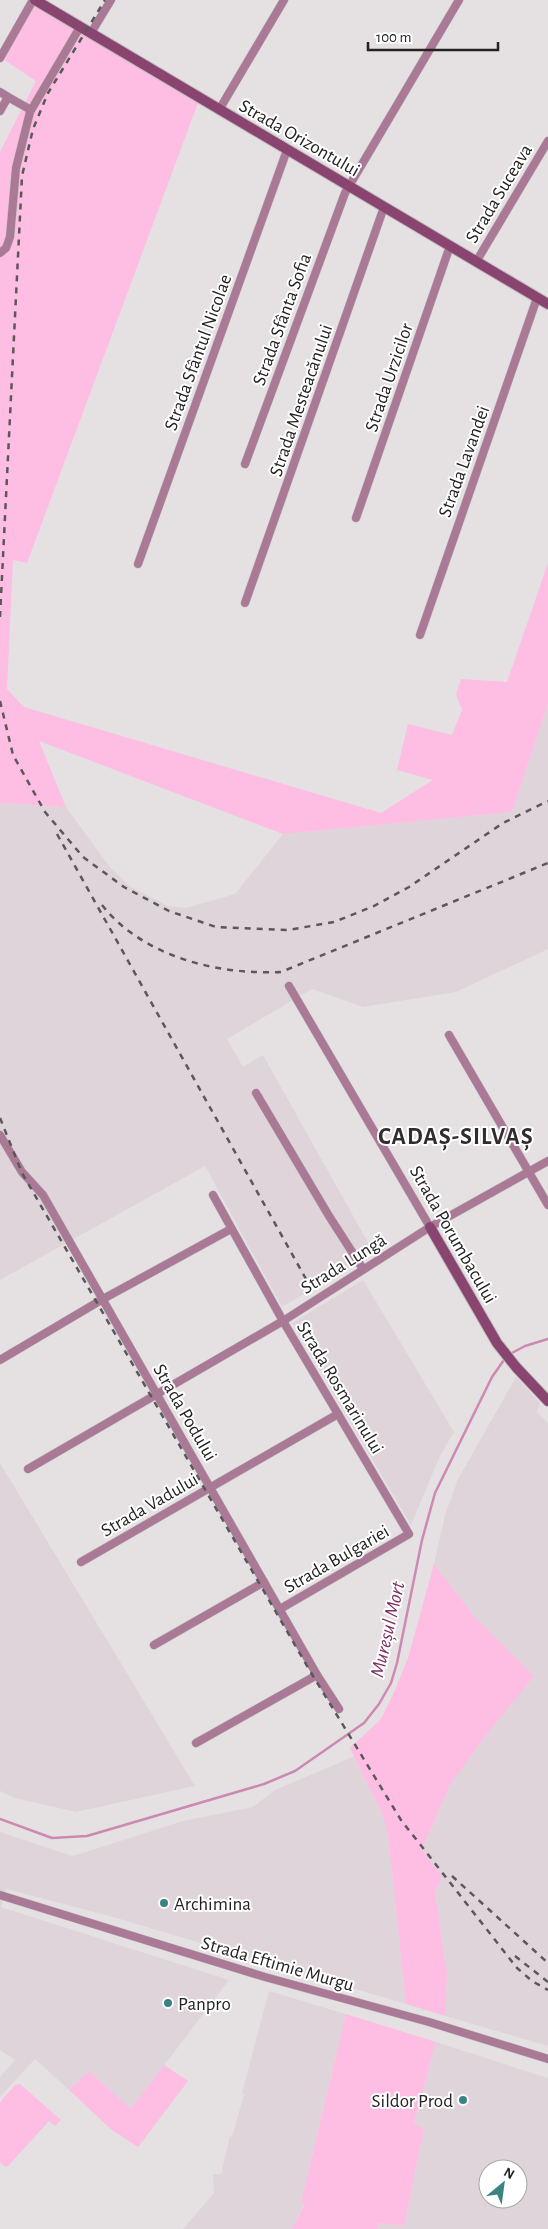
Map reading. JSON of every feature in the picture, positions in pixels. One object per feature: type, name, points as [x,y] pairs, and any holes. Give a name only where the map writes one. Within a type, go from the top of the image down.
[{"type":"street","name":"Strada Orizontului","points":[[34,0],[548,304]]},
{"type":"street","points":[[0,58],[34,0]]},
{"type":"street","points":[[91,33],[111,0]]},
{"type":"street","points":[[219,110],[284,0]]},
{"type":"street","name":"Strada Sfânta Sofia","points":[[245,464],[345,193],[460,0]]},
{"type":"street","points":[[0,253],[6,248],[10,237],[16,168],[31,110],[80,27]]},
{"type":"street","points":[[0,92],[31,110]]},
{"type":"street","points":[[0,111],[8,97]]},
{"type":"street","name":"Strada Suceava","points":[[476,262],[548,141]]},
{"type":"street","name":"Strada Sfântul Nicolae","points":[[138,564],[287,150]]},
{"type":"street","name":"Strada Mesteacănului","points":[[245,603],[384,207]]},
{"type":"street","name":"Strada Urzicilor","points":[[356,518],[450,246]]},
{"type":"street","name":"Strada Lavandei","points":[[420,635],[538,298]]},
{"type":"street","name":"Strada Porumbacului","points":[[289,986],[498,1343],[509,1359],[548,1401]]},
{"type":"street","points":[[448,1035],[548,1204]]},
{"type":"street","points":[[256,1093],[328,1216],[363,1269]]},
{"type":"street","name":"Strada Podului","points":[[0,1135],[22,1172],[43,1195],[317,1675],[339,1709]]},
{"type":"street","name":"Strada Lungă","points":[[28,1469],[283,1320],[430,1227],[548,1161]]},
{"type":"street","name":"Strada Rosmarinului","points":[[213,1195],[283,1320],[409,1534]]},
{"type":"street","points":[[0,1360],[103,1299],[231,1229]]},
{"type":"street","name":"Strada Vadului","points":[[81,1562],[338,1414]]},
{"type":"street","name":"Strada Bulgariei","points":[[280,1609],[409,1534]]},
{"type":"street","points":[[154,1645],[264,1582]]},
{"type":"street","points":[[196,1744],[317,1675]]},
{"type":"street","name":"Strada Eftimie Murgu","points":[[0,1895],[265,1977],[429,2022],[548,2059]]},
{"type":"shaded area","points":[[32,4],[198,103],[27,563],[13,560],[7,689],[24,707],[381,813],[433,780],[397,770],[408,724],[452,735],[462,710],[456,694],[461,679],[507,682],[548,563],[548,703],[512,812],[283,834],[39,741],[66,807],[0,803],[0,152],[36,81],[0,57]]},
{"type":"shaded area","points":[[548,703],[548,949],[456,992],[363,1007],[312,989],[227,1039],[243,1067],[263,1055],[374,1253],[282,1307],[205,1166],[0,1280],[0,803],[66,807],[109,866],[129,886],[168,906],[186,908],[235,894],[283,834],[512,812]]},
{"type":"shaded area","points":[[363,1280],[454,1432],[440,1456],[411,1525],[292,1323]]},
{"type":"shaded area","points":[[516,1377],[540,1403],[537,1412],[548,1423],[548,2046],[445,2016],[447,1975],[435,1892],[442,1877],[422,1849],[450,1785],[486,1735],[474,1616],[434,1564],[445,1515],[458,1479]]},
{"type":"shaded area","points":[[0,1463],[195,1786],[76,1812],[15,1798],[0,1791]]},
{"type":"shaded area","points":[[434,1564],[474,1616],[534,1676],[486,1735],[450,1785],[422,1849],[442,1877],[435,1892],[447,1975],[445,2016],[406,2004],[388,1833],[381,1811],[350,1748],[381,1719],[395,1690],[408,1658]]},
{"type":"shaded area","points":[[355,1756],[381,1811],[388,1833],[406,2004],[113,1917],[6,1889],[1,1907],[229,1980],[131,2109],[89,2071],[69,2090],[35,2059],[0,2097],[0,2077],[15,2060],[0,2050],[0,1832],[73,1856],[183,1821],[253,1807],[275,1790]]},
{"type":"shaded area","points":[[269,1991],[346,2014],[301,2201],[305,2203],[292,2229],[183,2229],[214,2193],[213,2174],[221,2174],[230,2136],[232,2137],[244,2094],[242,2093]]},
{"type":"shaded area","points":[[346,2014],[436,2042],[414,2124],[424,2128],[404,2226],[379,2223],[378,2229],[292,2229],[305,2204],[301,2202]]},
{"type":"shaded area","points":[[436,2042],[548,2078],[548,2229],[378,2229],[379,2223],[404,2226],[424,2128],[414,2125]]},
{"type":"shaded area","points":[[164,2065],[188,2081],[138,2147],[112,2130],[69,2090],[89,2071],[131,2109]]},
{"type":"shaded area","points":[[20,2084],[61,2120],[55,2126],[49,2121],[5,2167],[0,2162],[0,2102],[15,2085]]},
{"type":"waterway","name":"Mureșul Mort","points":[[510,1354],[525,1346],[548,1339]]},
{"type":"waterway","name":"Mureșul Mort","points":[[0,1819],[52,1838],[87,1836],[264,1784],[295,1771],[364,1723],[379,1704],[391,1683],[397,1663],[422,1540],[435,1493],[492,1377],[506,1357]]},
{"type":"railway","points":[[0,617],[22,176],[33,129],[48,93],[105,0]]},
{"type":"railway","points":[[0,701],[13,755],[45,812],[83,857],[124,887],[169,911],[216,927],[288,930],[334,922],[374,906],[409,887],[503,823],[548,801]]},
{"type":"railway","points":[[57,834],[306,1279]]},
{"type":"railway","points":[[102,905],[119,923],[138,938],[160,950],[183,959],[207,966],[232,970],[281,972],[548,863]]},
{"type":"railway","points":[[0,1118],[22,1173],[310,1671],[401,1820],[517,1968],[532,1981],[548,1990]]},
{"type":"railway","points":[[452,1876],[548,1963]]},
{"type":"railway","points":[[515,1956],[548,1982]]},
{"type":"place","name":"Archimina","points":[[164,1903]]},
{"type":"place","name":"Panpro","points":[[168,2003]]},
{"type":"place","name":"Sildor Prod","points":[[463,2100]]},
{"type":"district","name":"CADAȘ-SILVAȘ","points":[[456,1136]]}]
